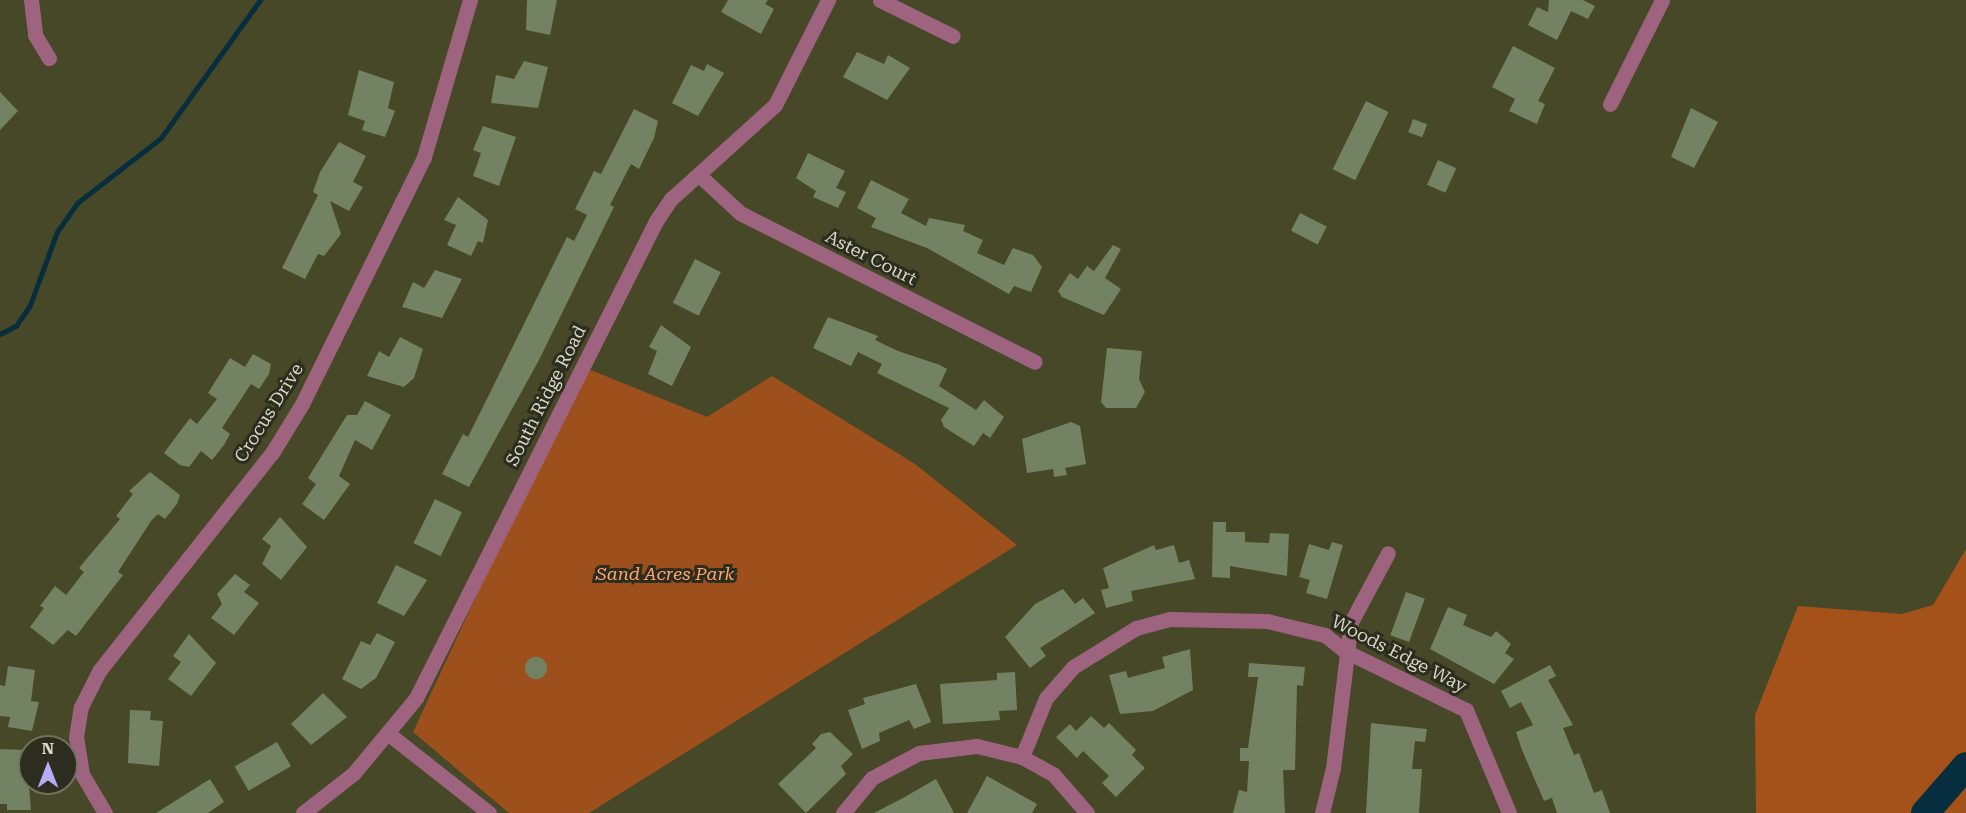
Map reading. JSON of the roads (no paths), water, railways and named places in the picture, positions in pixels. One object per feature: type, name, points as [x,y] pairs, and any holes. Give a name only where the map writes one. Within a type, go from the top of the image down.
[{"type":"street","points":[[31,0],[35,35],[49,58]]},
{"type":"street","name":"Crocus Drive","points":[[105,813],[82,774],[76,737],[81,707],[99,671],[272,453],[302,404],[424,157],[470,0]]},
{"type":"street","name":"South Ridge Road","points":[[303,813],[353,774],[390,735],[416,698],[656,221],[671,199],[775,105],[828,0]]},
{"type":"street","points":[[880,0],[953,36]]},
{"type":"street","points":[[1610,104],[1662,0]]},
{"type":"street","name":"Aster Court","points":[[699,175],[740,213],[1035,362]]},
{"type":"street","points":[[1322,813],[1333,768],[1345,651],[1351,622],[1388,552]]},
{"type":"street","name":"Woods Edge Way","points":[[1023,757],[1046,698],[1073,667],[1136,628],[1203,619],[1267,621],[1325,635],[1345,651],[1466,710],[1509,813]]},
{"type":"street","points":[[390,735],[489,813]]},
{"type":"street","points":[[843,813],[872,778],[919,753],[977,746],[1023,757],[1053,774],[1087,813]]},
{"type":"waterway","points":[[0,334],[16,326],[30,305],[57,232],[77,203],[161,138],[260,0]]},
{"type":"waterway","points":[[1925,813],[1966,766]]},
{"type":"park label","name":"Sand Acres Park","points":[[665,574]]}]
